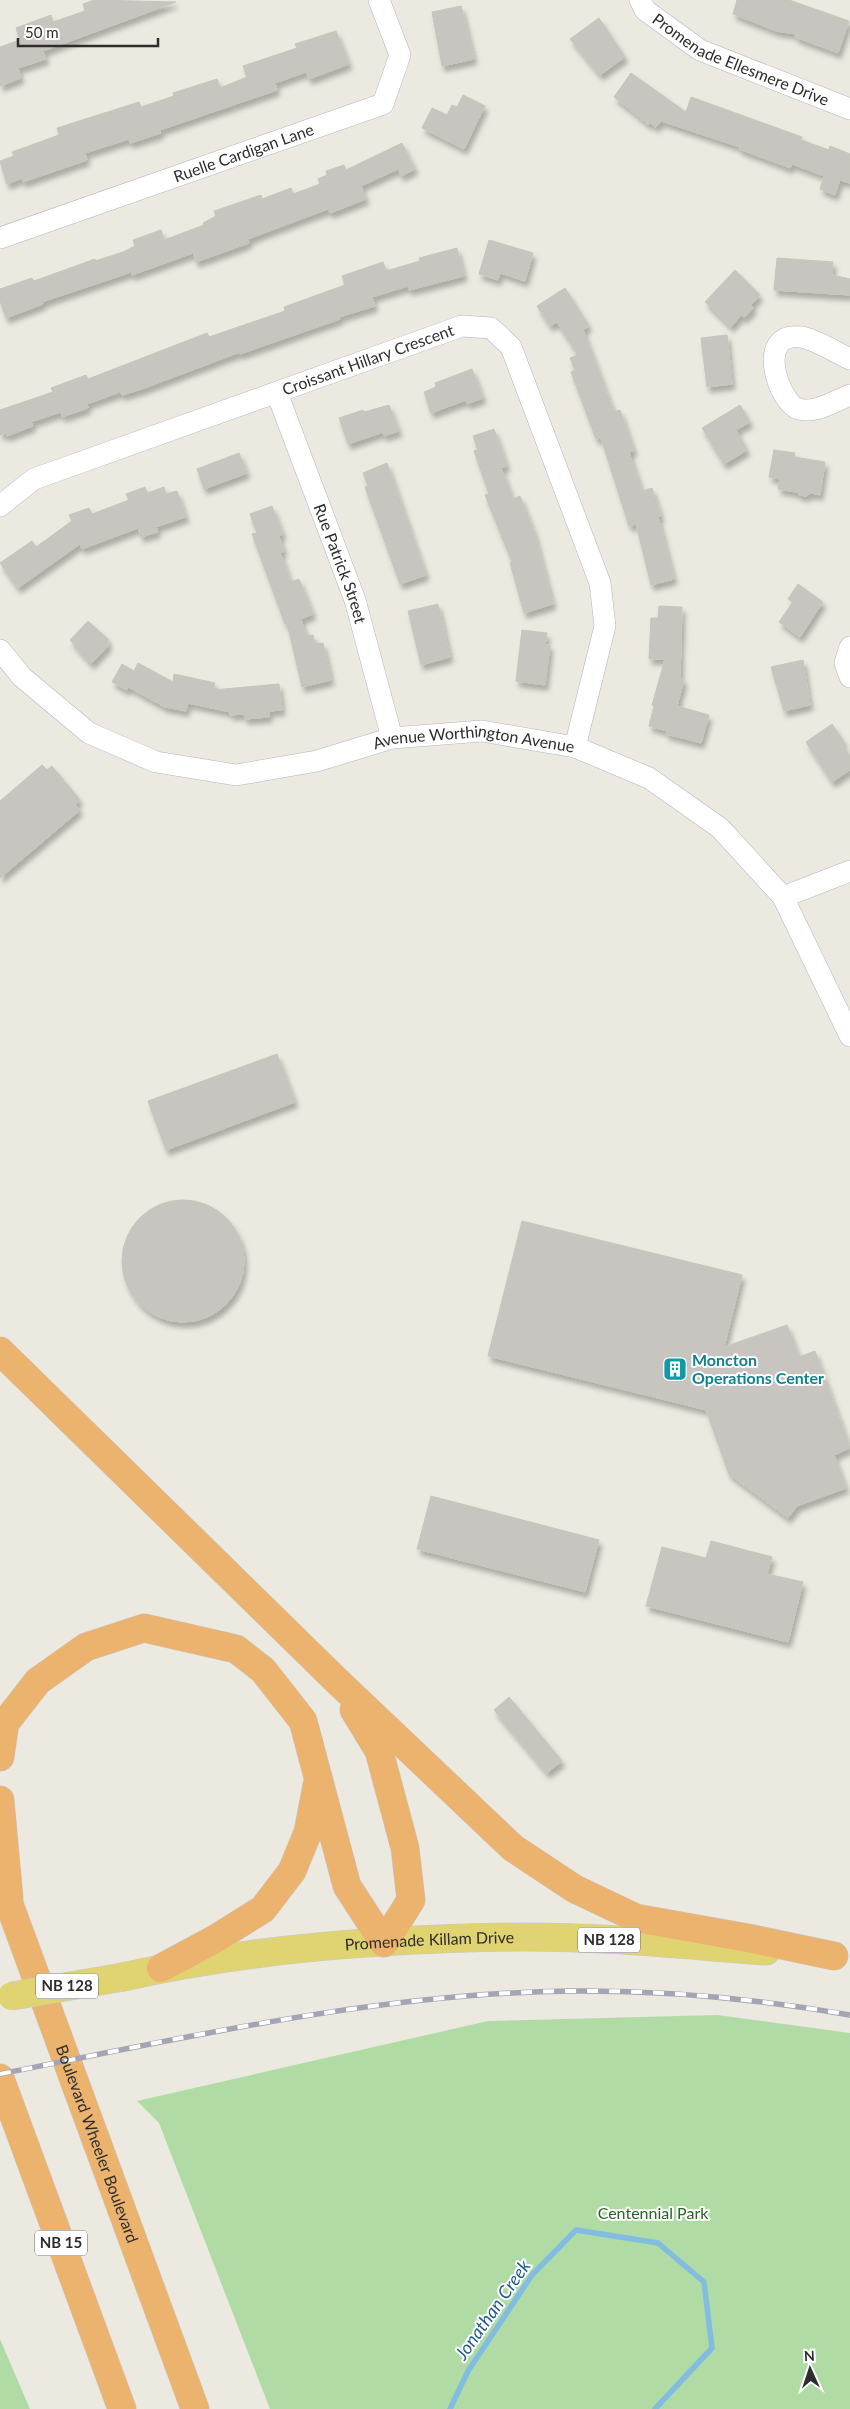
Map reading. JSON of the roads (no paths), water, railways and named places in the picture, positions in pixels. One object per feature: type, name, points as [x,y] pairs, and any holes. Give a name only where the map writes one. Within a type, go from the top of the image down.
[{"type":"highway","points":[[0,1351],[337,1681],[513,1848],[575,1889],[636,1918],[842,1957]]},
{"type":"highway","points":[[0,1757],[5,1723],[38,1681],[86,1647],[144,1628],[236,1649],[263,1670],[303,1720],[347,1886],[384,1943],[411,1900],[405,1848],[379,1751],[337,1681]]},
{"type":"highway","points":[[162,1968],[215,1939],[263,1909],[292,1871],[308,1832],[319,1776]]},
{"type":"highway","points":[[0,1800],[11,1912]]},
{"type":"highway","name":"Boulevard Wheeler Boulevard","points":[[0,1879],[195,2409]]},
{"type":"highway","name":"NB 15","points":[[0,2078],[122,2409]]},
{"type":"main road","name":"Promenade Killam Drive","points":[[6,1997],[122,1977],[162,1968],[266,1952],[384,1943],[518,1937],[622,1940],[842,1957]]},
{"type":"street","name":"Ruelle Cardigan Lane","points":[[0,238],[383,104],[400,55],[379,0]]},
{"type":"street","name":"Promenade Ellesmere Drive","points":[[640,0],[644,10],[700,50],[850,109]]},
{"type":"street","name":"Croissant Hillary Crescent","points":[[0,506],[34,479],[462,326],[491,328],[511,347],[600,583],[605,626],[576,746]]},
{"type":"street","points":[[850,359],[803,337],[793,337],[778,344],[773,358],[787,400],[792,406],[807,410],[814,409],[850,395]]},
{"type":"street","name":"Rue Patrick Street","points":[[277,393],[355,600],[392,738]]},
{"type":"street","points":[[850,647],[845,663],[850,678]]},
{"type":"street","name":"Avenue Worthington Avenue","points":[[0,650],[22,677],[89,733],[156,762],[236,775],[317,761],[392,738],[482,731],[576,746],[649,778],[720,828],[783,897],[850,1036]]},
{"type":"street","points":[[783,897],[850,871]]},
{"type":"waterway","name":"Jonathan Creek","points":[[450,2409],[468,2371],[532,2275],[576,2230],[658,2243],[704,2282],[712,2348],[655,2409]]},
{"type":"railway","points":[[0,2074],[284,2019],[356,2008],[499,1994],[571,1991],[676,1994],[781,2004],[850,2015]]},
{"type":"place","name":"Moncton Operations Center","points":[[675,1369]]},
{"type":"park label","name":"Centennial Park","points":[[653,2213]]}]
